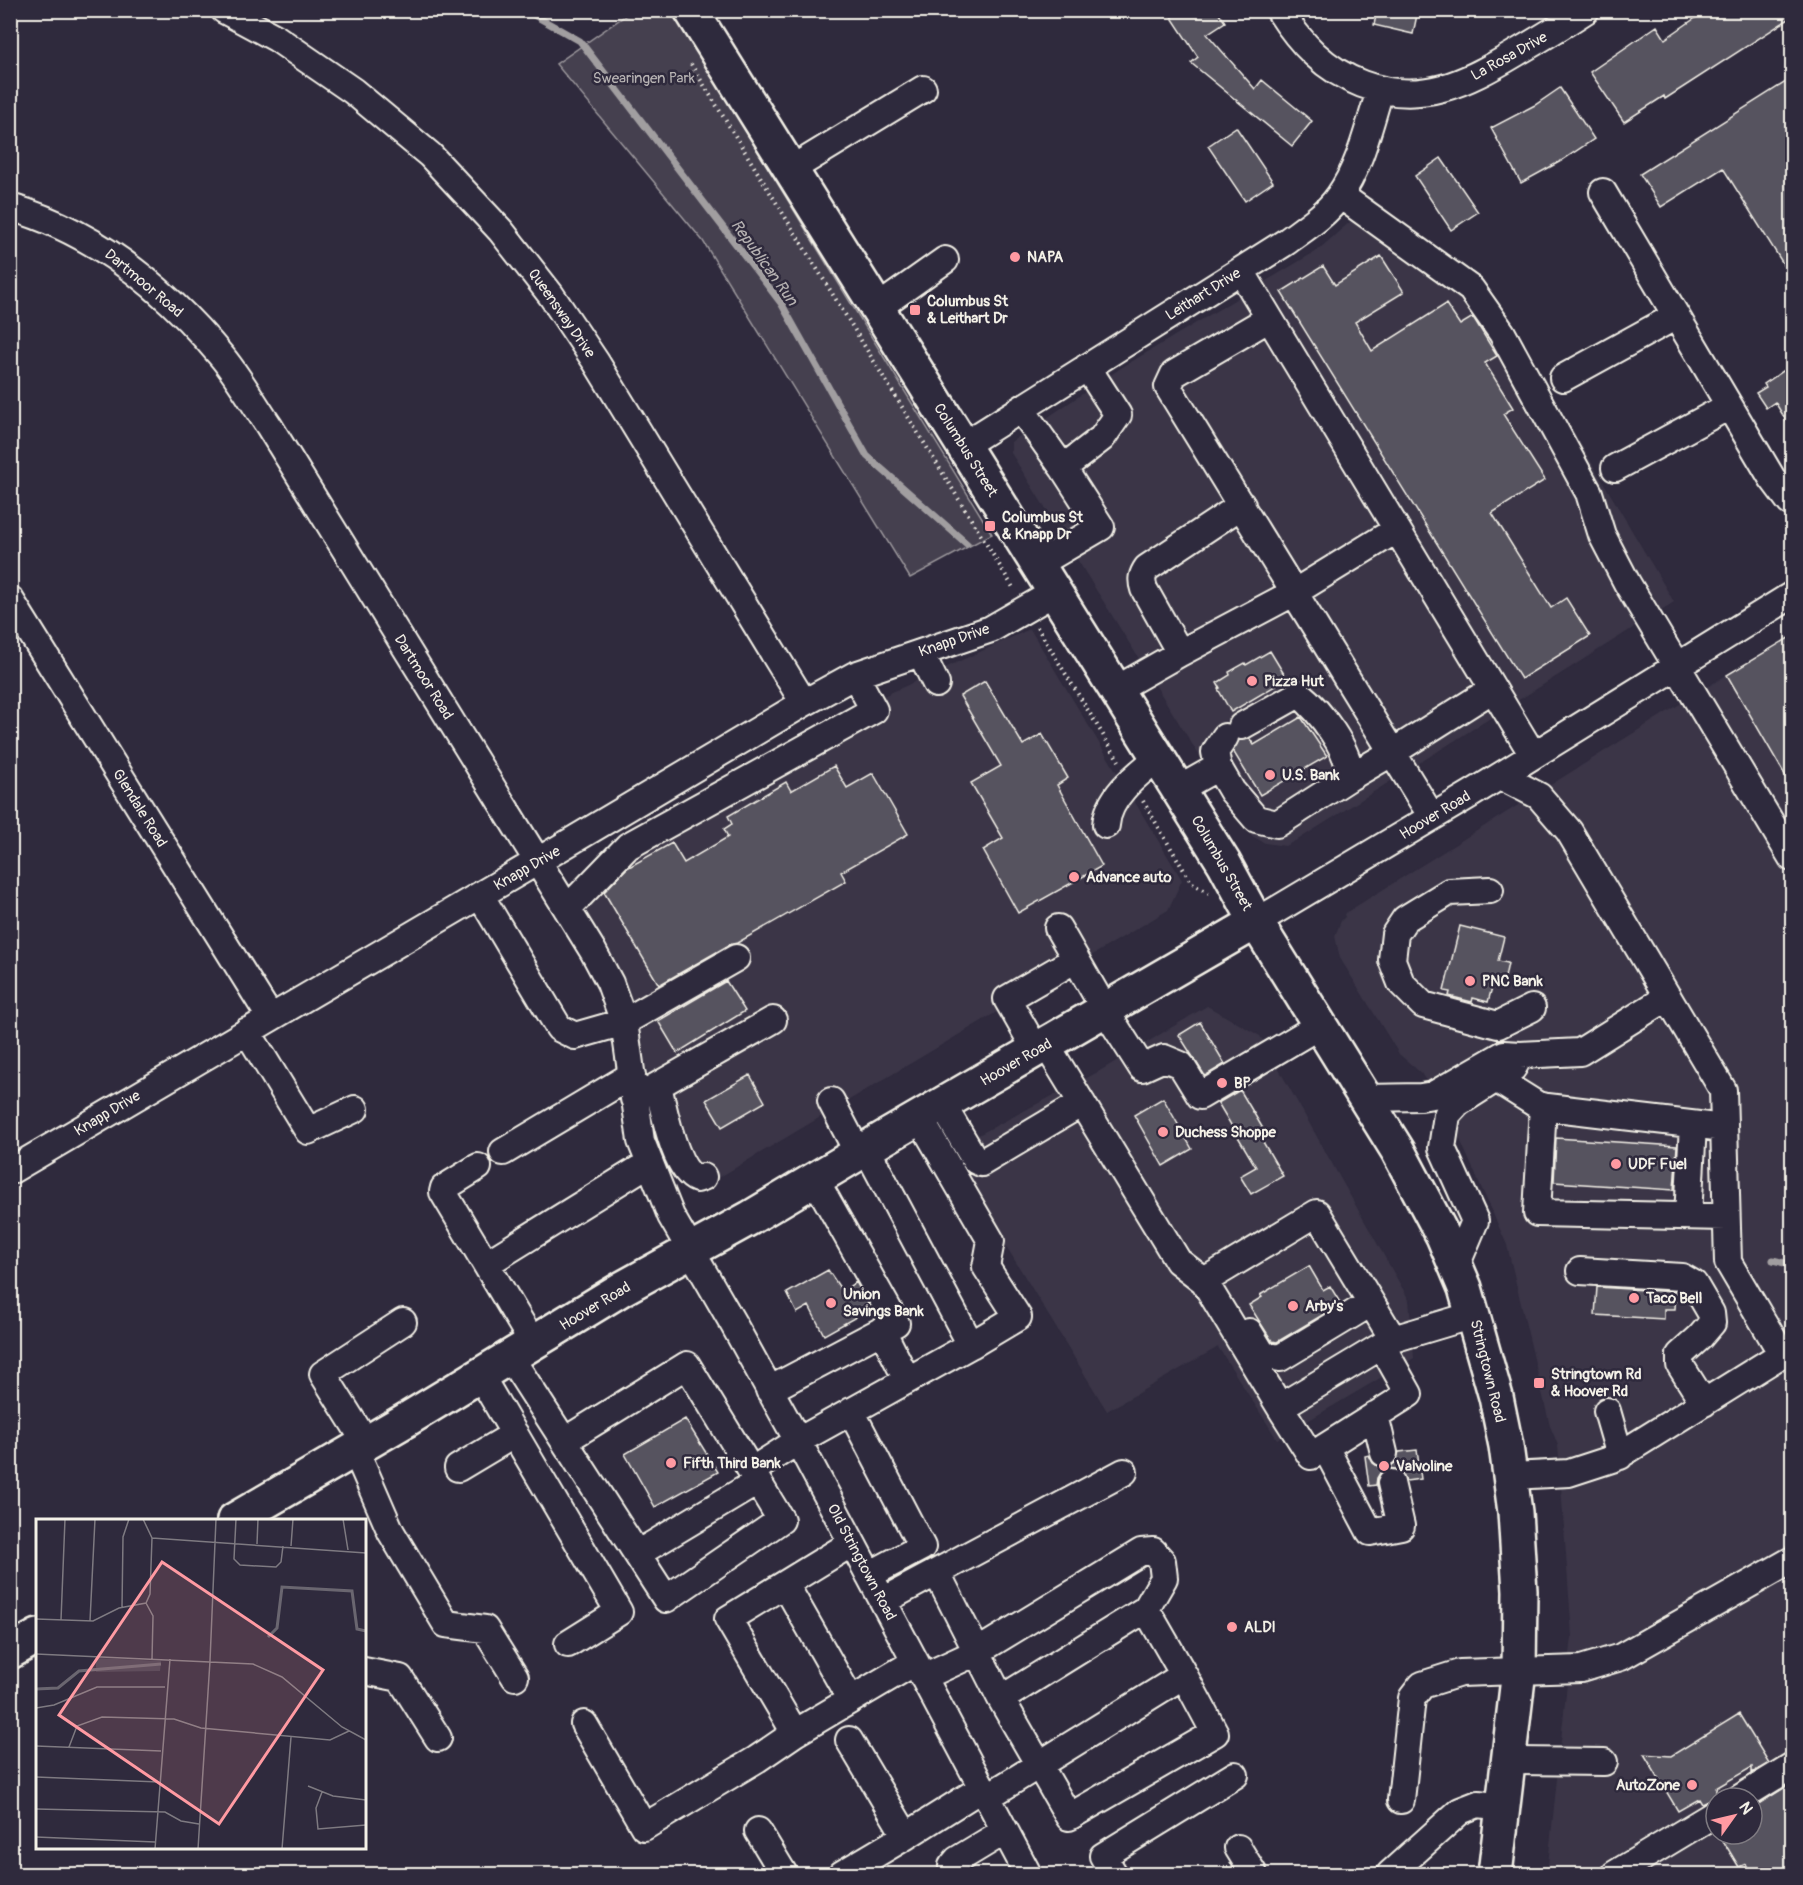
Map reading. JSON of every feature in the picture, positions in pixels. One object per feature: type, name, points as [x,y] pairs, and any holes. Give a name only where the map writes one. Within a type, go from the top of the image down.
[{"type":"main road","name":"Columbus Street","points":[[691,10],[876,309],[964,445],[1115,690],[1179,789],[1256,921]]},
{"type":"main road","name":"Hoover Road","points":[[242,1519],[269,1512],[361,1446],[623,1288],[692,1251],[1256,921]]},
{"type":"main road","name":"Stringtown Road","points":[[1256,921],[1398,1151],[1456,1266],[1473,1315],[1496,1397],[1515,1512],[1520,1591],[1519,1670],[1495,1875]]},
{"type":"main road","points":[[10,1652],[36,1637]]},
{"type":"street","name":"Queensway Drive","points":[[224,10],[276,38],[353,91],[430,155],[501,231],[550,295],[596,362],[804,702]]},
{"type":"street","name":"La Rosa Drive","points":[[1278,10],[1304,46],[1326,65],[1345,77],[1380,91],[1404,94],[1455,85],[1477,76],[1587,10]]},
{"type":"street","points":[[790,170],[923,89]]},
{"type":"street","name":"Leithart Drive","points":[[964,445],[1241,271],[1314,222],[1340,195],[1360,155],[1380,91]]},
{"type":"street","points":[[1603,192],[1772,478],[1792,503]]},
{"type":"street","points":[[1340,195],[1471,289],[1496,324],[1589,493],[1602,535],[1676,667],[1792,858]]},
{"type":"street","name":"Dartmoor Road","points":[[10,207],[36,215],[92,242],[120,260],[174,304],[224,359],[269,426],[538,861],[610,983],[624,1022],[641,1141],[671,1216],[692,1251]]},
{"type":"street","points":[[876,309],[945,260]]},
{"type":"street","points":[[1241,271],[1533,755]]},
{"type":"street","points":[[1563,378],[1676,316]]},
{"type":"street","points":[[1268,319],[1174,374],[1168,387],[1432,817]]},
{"type":"street","points":[[1063,468],[1102,438],[1118,415],[1087,367]]},
{"type":"street","points":[[1615,468],[1729,406]]},
{"type":"street","points":[[1021,409],[1101,527],[1038,564]]},
{"type":"street","points":[[1180,652],[1144,589],[1143,574],[1147,568],[1242,505]]},
{"type":"street","points":[[1115,690],[1180,652],[1295,592],[1396,530]]},
{"type":"street","name":"Knapp Drive","points":[[10,1171],[804,702],[855,675],[921,653],[996,638],[1026,609],[1055,592]]},
{"type":"street","name":"Hoover Road","points":[[1256,921],[1500,776],[1792,595]]},
{"type":"street","name":"Glendale Road","points":[[10,599],[270,1017]]},
{"type":"street","points":[[921,653],[936,684]]},
{"type":"street","points":[[567,909],[628,846],[874,710],[855,675]]},
{"type":"street","points":[[1350,777],[1350,767],[1341,747],[1313,705],[1299,694],[1233,731],[1215,752],[1218,767],[1232,790],[1256,819],[1277,824],[1493,689]]},
{"type":"street","points":[[1106,825],[1110,807],[1131,781],[1159,757]]},
{"type":"street","points":[[1179,789],[1218,767]]},
{"type":"street","points":[[1500,776],[1539,796],[1569,831],[1723,1090],[1728,1262],[1789,1357],[1704,1403],[1620,1456],[1569,1473],[1510,1476]]},
{"type":"street","points":[[1490,890],[1449,892],[1405,919],[1395,934],[1392,960],[1401,983],[1423,1005],[1498,1025],[1532,1008]]},
{"type":"street","points":[[480,895],[559,1028],[575,1036],[624,1022],[736,958]]},
{"type":"street","points":[[1058,928],[1104,1010],[1142,1068],[1164,1058],[1181,1065],[1200,1096],[1320,1025]]},
{"type":"street","points":[[1076,959],[1007,999],[1082,1103],[1178,1261],[1209,1278],[1263,1355],[1280,1358],[1371,1303]]},
{"type":"street","points":[[1365,1098],[1433,1095],[1504,1054],[1580,1052],[1668,998]]},
{"type":"street","points":[[502,1152],[633,1087],[658,1086],[773,1020]]},
{"type":"street","points":[[247,1031],[308,1131],[355,1109]]},
{"type":"street","points":[[1456,1266],[1475,1221],[1442,1148],[1446,1115],[1458,1102],[1513,1068],[1520,1055]]},
{"type":"street","points":[[1496,1079],[1543,1106],[1724,1128]]},
{"type":"street","points":[[658,1086],[679,1157],[690,1177],[697,1179],[703,1177]]},
{"type":"street","points":[[831,1101],[862,1151],[971,1345]]},
{"type":"street","points":[[930,1111],[975,1160],[981,1163],[1082,1103]]},
{"type":"street","points":[[1543,1106],[1537,1213],[1726,1217]]},
{"type":"street","points":[[637,1554],[754,1477],[798,1441],[1018,1317],[986,1267],[991,1241],[930,1111]]},
{"type":"street","points":[[1688,1216],[1693,1125]]},
{"type":"street","points":[[486,1264],[649,1163]]},
{"type":"street","points":[[478,1167],[444,1188],[443,1192],[486,1264],[521,1350],[564,1441],[666,1599],[781,1520],[687,1365],[564,1441]]},
{"type":"street","points":[[769,1390],[896,1323],[815,1179]]},
{"type":"street","points":[[1317,1213],[1371,1303],[1409,1394],[1311,1456],[1280,1407],[1209,1278],[1317,1213]]},
{"type":"street","name":"Old Stringtown Road","points":[[692,1251],[798,1441],[1028,1875]]},
{"type":"street","points":[[1580,1271],[1682,1277],[1694,1284],[1711,1313],[1712,1323],[1680,1354],[1680,1365],[1704,1403]]},
{"type":"street","points":[[1280,1407],[1387,1343],[1473,1315]]},
{"type":"street","points":[[403,1322],[323,1374],[361,1446],[391,1532],[446,1624],[485,1629],[515,1677]]},
{"type":"street","points":[[882,1330],[907,1380]]},
{"type":"street","points":[[480,1375],[619,1612],[568,1644]]},
{"type":"street","points":[[1607,1411],[1620,1456]]},
{"type":"street","points":[[851,1412],[922,1547],[869,1575]]},
{"type":"street","points":[[1375,1415],[1384,1453]]},
{"type":"street","points":[[458,1468],[515,1434]]},
{"type":"street","points":[[1325,1447],[1370,1532],[1401,1526],[1391,1483]]},
{"type":"street","points":[[883,1601],[1124,1472]]},
{"type":"street","points":[[795,1733],[728,1619],[852,1543]]},
{"type":"street","points":[[584,1724],[644,1827],[851,1700],[919,1670],[977,1652],[1141,1552],[1153,1551],[1162,1561],[1164,1578],[1146,1610],[1001,1699]]},
{"type":"street","points":[[1401,1800],[1412,1698],[1422,1685],[1460,1673],[1581,1669],[1621,1658],[1792,1560]]},
{"type":"street","points":[[937,1573],[1001,1699],[1069,1817],[1215,1733],[1146,1610]]},
{"type":"street","points":[[785,1584],[851,1700]]},
{"type":"street","points":[[366,1671],[400,1678],[438,1738]]},
{"type":"street","points":[[842,1875],[984,1792],[1038,1765],[1184,1675]]},
{"type":"street","points":[[849,1740],[906,1836]]},
{"type":"street","points":[[1509,1761],[1604,1762]]},
{"type":"street","points":[[1760,1786],[1792,1766]]},
{"type":"street","points":[[1114,1875],[1103,1856],[1235,1775]]},
{"type":"street","points":[[1390,1875],[1460,1811],[1479,1804],[1504,1807]]},
{"type":"street","points":[[1615,1875],[1704,1819]]},
{"type":"street","points":[[758,1831],[784,1875]]},
{"type":"street","points":[[952,1875],[952,1866],[957,1860],[1005,1831]]},
{"type":"street","points":[[1238,1848],[1254,1875]]},
{"type":"path","points":[[689,61],[1191,882],[1210,893]]},
{"type":"shaded area","points":[[1370,197],[1474,274],[1508,321],[1674,602],[1285,846],[1265,843],[1245,829],[1011,453],[1011,442],[1121,368],[1318,250],[1352,220]]},
{"type":"shaded area","points":[[1030,629],[1182,880],[1168,910],[693,1193],[681,1180],[644,1059],[622,975],[574,893],[853,710]]},
{"type":"shaded area","points":[[1792,634],[1792,1874],[1547,1874],[1572,1636],[1558,1445],[1550,1426],[1507,1245],[1454,1126],[1421,1073],[1399,1054],[1340,958],[1335,936],[1345,917],[1344,914]]},
{"type":"shaded area","points":[[1207,1006],[1260,1036],[1409,1300],[1414,1358],[1277,1439],[1218,1347],[1107,1411],[948,1151],[1098,1072]]},
{"type":"green space","name":"Swearingen Park","points":[[632,11],[672,11],[992,534],[910,578],[703,241],[556,64]]},
{"type":"building","points":[[1167,10],[1217,10],[1225,22],[1207,34],[1255,89],[1262,80],[1312,121],[1292,146],[1191,63],[1198,57]]},
{"type":"building","points":[[1377,10],[1418,10],[1413,34],[1374,25]]},
{"type":"building","points":[[1707,10],[1792,10],[1792,17],[1665,99],[1664,96],[1624,122],[1590,72],[1657,26],[1665,39]]},
{"type":"building","points":[[1792,78],[1792,278],[1723,168],[1661,207],[1640,174]]},
{"type":"building","points":[[1560,88],[1594,139],[1561,161],[1521,183],[1491,128],[1535,105]]},
{"type":"building","points":[[1236,127],[1273,182],[1245,201],[1208,146]]},
{"type":"building","points":[[1441,158],[1478,212],[1451,230],[1415,176]]},
{"type":"building","points":[[1381,256],[1404,292],[1355,322],[1372,351],[1446,304],[1460,325],[1473,317],[1497,356],[1485,363],[1513,408],[1503,414],[1545,480],[1492,513],[1551,608],[1566,598],[1590,636],[1521,679],[1281,292],[1323,266],[1335,285]]},
{"type":"building","points":[[1792,365],[1792,430],[1775,402],[1766,408],[1756,393],[1766,387],[1764,384]]},
{"type":"building","points":[[1792,636],[1792,787],[1727,675]]},
{"type":"building","name":"Pizza Hut","points":[[1270,651],[1287,679],[1231,712],[1217,683],[1230,675],[1229,672]]},
{"type":"building","points":[[985,681],[1023,745],[1042,734],[1068,778],[1057,785],[1102,866],[1018,913],[983,850],[1003,838],[971,783],[1001,766],[960,696]]},
{"type":"building","name":"U.S. Bank","points":[[1301,717],[1327,756],[1260,795],[1233,751],[1239,740],[1250,739],[1254,745]]},
{"type":"building","points":[[834,766],[847,788],[873,773],[908,834],[841,872],[846,881],[659,985],[604,892],[627,868],[672,843],[684,863],[728,837],[724,829],[732,824],[728,816],[786,782],[791,791]]},
{"type":"building","name":"PNC Bank","points":[[1460,926],[1504,937],[1498,961],[1508,963],[1504,982],[1494,980],[1488,1002],[1473,998],[1472,1002],[1449,996],[1450,992],[1444,991]]},
{"type":"building","points":[[726,981],[745,1011],[677,1053],[658,1021]]},
{"type":"building","points":[[1200,1022],[1225,1064],[1205,1076],[1179,1035]]},
{"type":"building","points":[[750,1075],[765,1102],[722,1127],[706,1100]]},
{"type":"building","points":[[1240,1090],[1265,1132],[1259,1135],[1283,1176],[1251,1194],[1240,1176],[1256,1167],[1218,1103]]},
{"type":"building","name":"Duchess Shoppe","points":[[1163,1098],[1192,1149],[1163,1166],[1134,1115]]},
{"type":"building","name":"UDF Fuel","points":[[1556,1138],[1677,1146],[1674,1190],[1554,1182]]},
{"type":"building","name":"Arby's","points":[[1309,1266],[1323,1290],[1330,1286],[1341,1304],[1277,1342],[1272,1341],[1249,1305],[1262,1297],[1260,1295]]},
{"type":"building","name":"Union Savings Bank","points":[[828,1270],[842,1291],[856,1282],[868,1304],[853,1312],[856,1317],[824,1335],[809,1306],[797,1313],[787,1293]]},
{"type":"building","name":"Taco Bell","points":[[1597,1287],[1676,1292],[1675,1309],[1664,1309],[1664,1319],[1595,1315]]},
{"type":"building","name":"Fifth Third Bank","points":[[685,1419],[718,1472],[655,1507],[625,1454]]},
{"type":"building","points":[[1417,1450],[1421,1479],[1406,1481],[1401,1472],[1388,1468],[1380,1473],[1376,1485],[1369,1486],[1365,1456],[1369,1455],[1373,1463],[1379,1467],[1387,1468],[1395,1463],[1399,1452]]},
{"type":"building","name":"AutoZone","points":[[1739,1714],[1769,1763],[1752,1773],[1752,1767],[1719,1786],[1704,1786],[1704,1803],[1702,1804],[1699,1799],[1678,1811],[1644,1754],[1671,1756]]},
{"type":"building","points":[[1792,1783],[1792,1875],[1752,1875],[1746,1864],[1739,1867],[1726,1846],[1764,1846],[1764,1800]]},
{"type":"waterway","name":"Republican Run","points":[[525,10],[580,41],[781,303],[867,456],[967,544]]},
{"type":"waterway","name":"Republican Run","points":[[1773,1260],[1792,1265]]},
{"type":"place","name":"NAPA","points":[[1015,257]]},
{"type":"place","name":"Columbus St & Leithart Dr","points":[[915,310]]},
{"type":"place","name":"Columbus St & Knapp Dr","points":[[990,526]]},
{"type":"place","name":"Pizza Hut","points":[[1252,681]]},
{"type":"place","name":"U.S. Bank","points":[[1270,775]]},
{"type":"place","name":"Advance auto","points":[[1074,877]]},
{"type":"place","name":"PNC Bank","points":[[1470,981]]},
{"type":"place","name":"BP","points":[[1222,1083]]},
{"type":"place","name":"Duchess Shoppe","points":[[1163,1132]]},
{"type":"place","name":"UDF Fuel","points":[[1616,1164]]},
{"type":"place","name":"Taco Bell","points":[[1634,1298]]},
{"type":"place","name":"Union Savings Bank","points":[[831,1303]]},
{"type":"place","name":"Arby's","points":[[1293,1306]]},
{"type":"place","name":"Stringtown Rd & Hoover Rd","points":[[1539,1383]]},
{"type":"place","name":"Fifth Third Bank","points":[[671,1463]]},
{"type":"place","name":"Valvoline","points":[[1384,1466]]},
{"type":"place","name":"ALDI","points":[[1232,1627]]},
{"type":"place","name":"AutoZone","points":[[1692,1785]]}]
